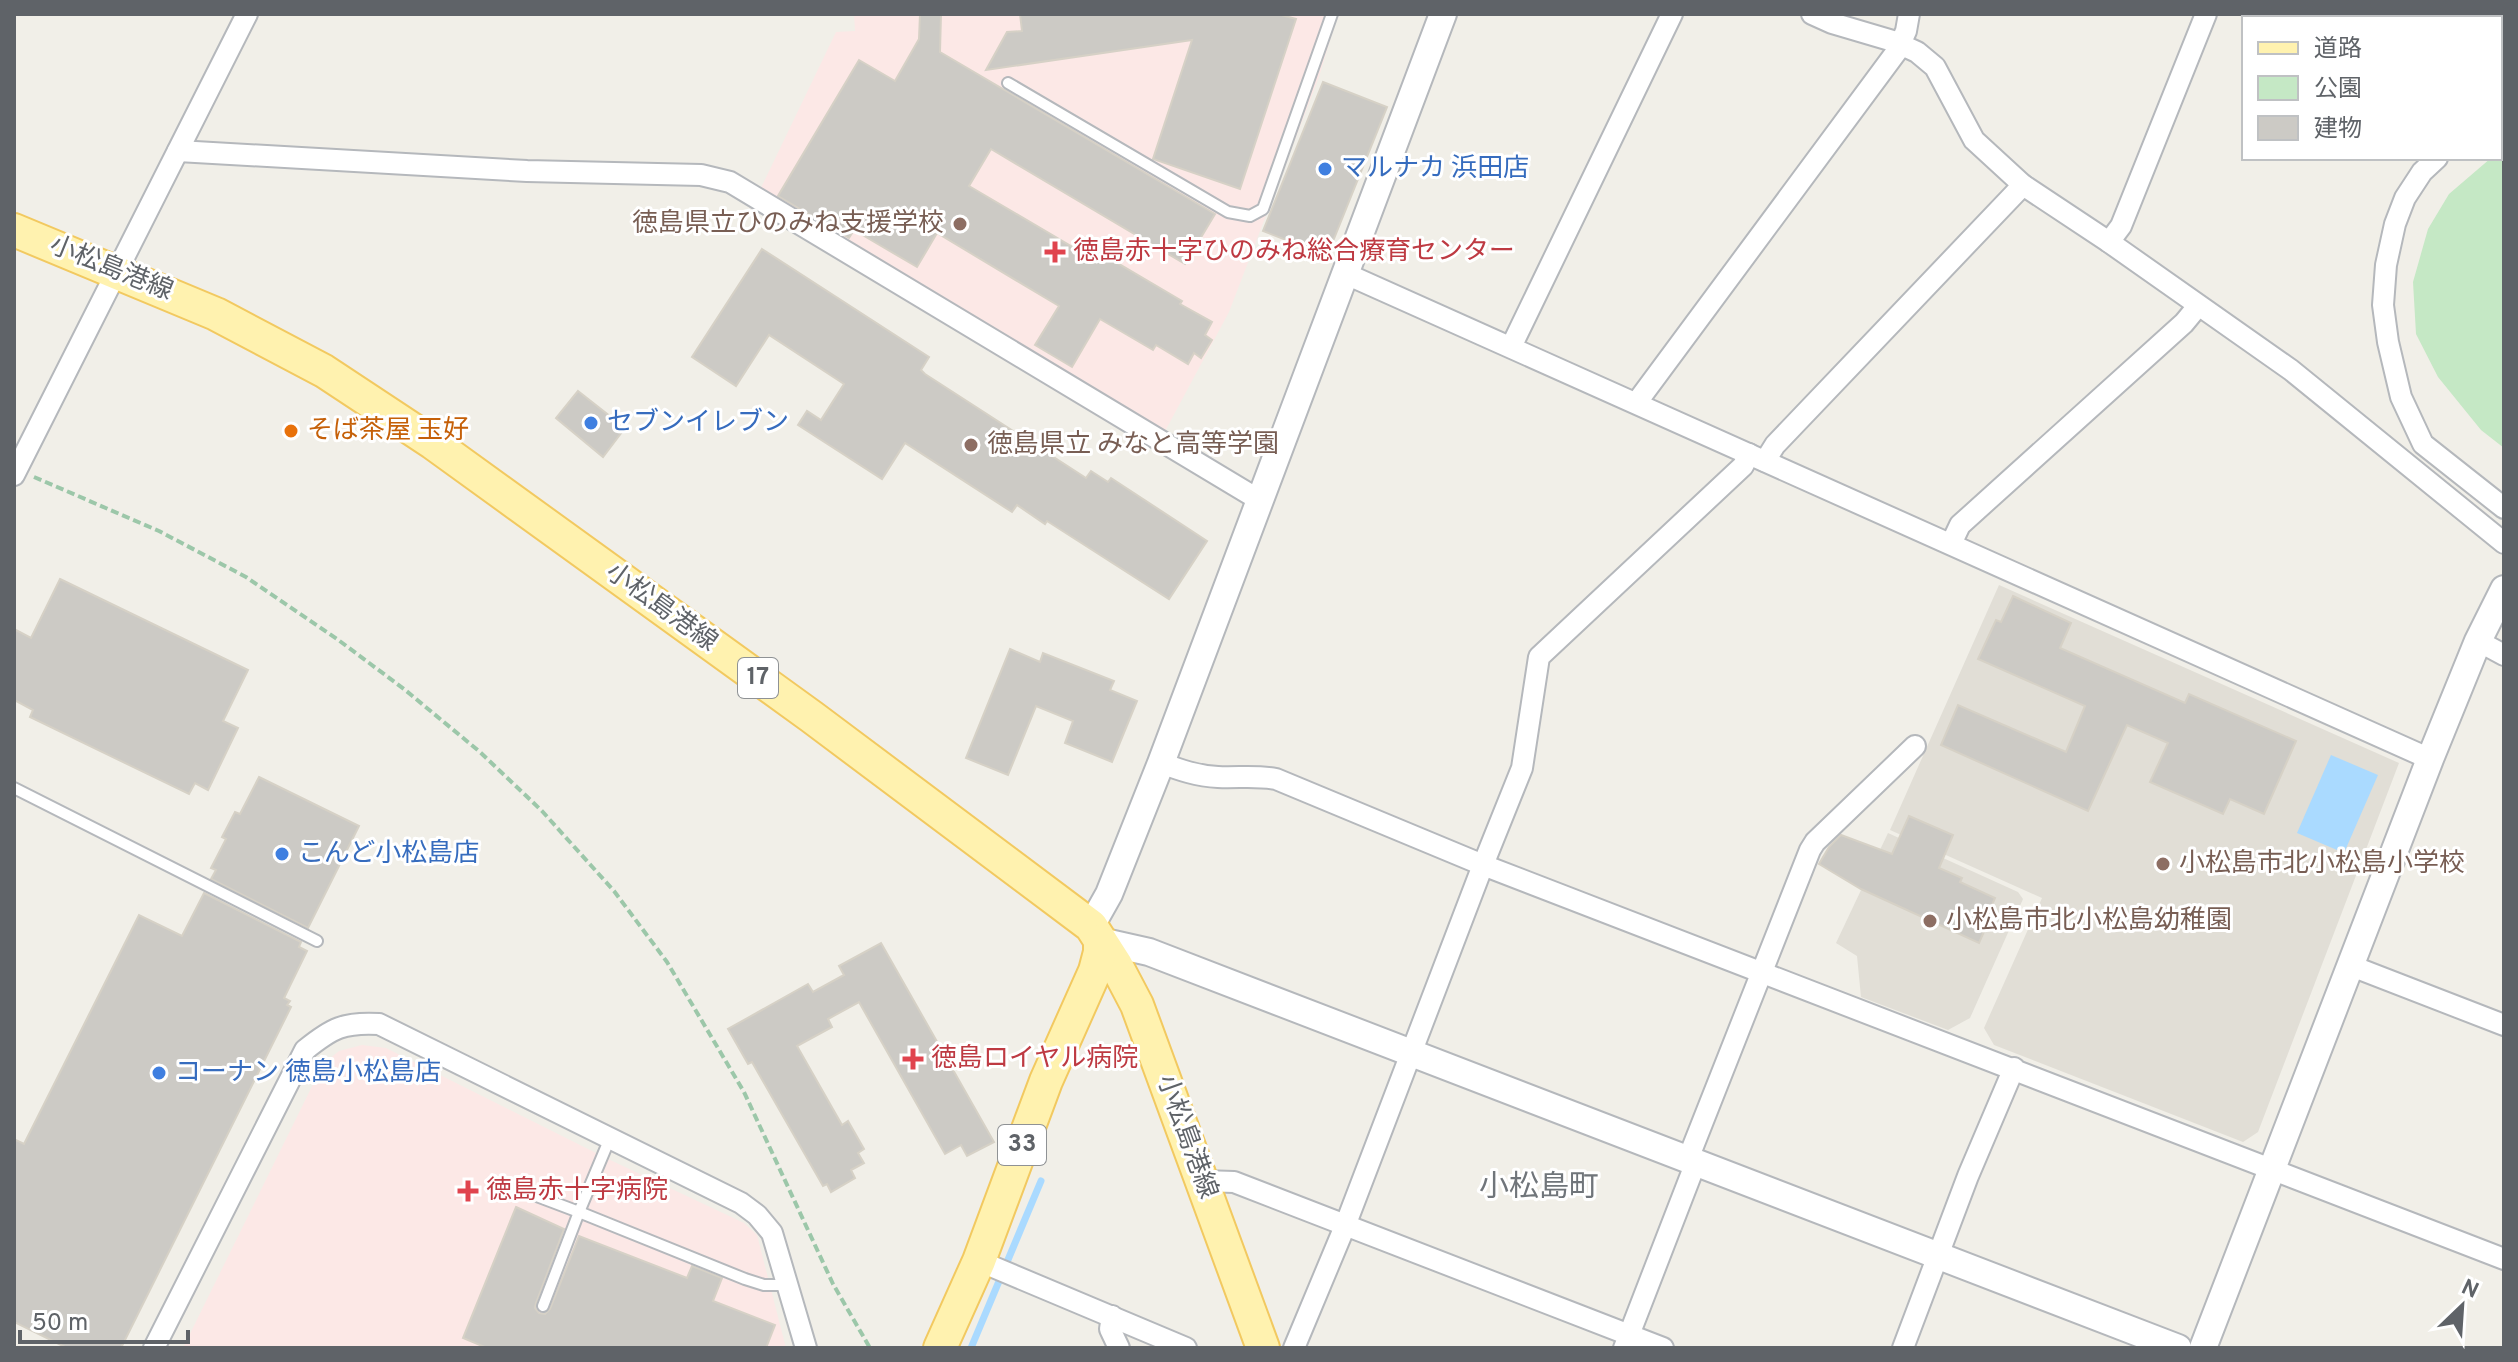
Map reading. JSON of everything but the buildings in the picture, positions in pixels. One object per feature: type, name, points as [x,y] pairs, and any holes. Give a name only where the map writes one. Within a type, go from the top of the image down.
[{"type":"main road","name":"小松島港線","points":[[14,230],[216,314],[324,371],[433,443],[812,717],[1095,934],[1137,1005],[1263,1348]]},
{"type":"main road","name":"33","points":[[940,1348],[995,1267],[1046,1081],[1095,971],[1100,952],[1095,934]]},
{"type":"street","points":[[20,475],[247,14]]},
{"type":"street","points":[[1443,14],[1095,934],[1149,952],[2178,1348]]},
{"type":"street","points":[[1511,347],[1672,14]]},
{"type":"street","points":[[1812,14],[1917,52],[1935,67],[1974,140],[2023,185],[2291,370],[2504,543]]},
{"type":"street","points":[[1637,402],[1900,44],[1909,14]]},
{"type":"street","points":[[2109,242],[2121,226],[2206,14]]},
{"type":"street","points":[[178,151],[527,171],[701,175],[730,182],[1261,501]]},
{"type":"street","points":[[2435,160],[2422,172],[2405,198],[2395,224],[2386,265],[2383,305],[2388,342],[2401,397],[2423,444],[2504,508]]},
{"type":"street","points":[[1294,1348],[1345,1226],[1522,768],[1539,657],[1743,466],[1775,445],[2023,185]]},
{"type":"street","points":[[1344,273],[2430,759]]},
{"type":"street","points":[[1951,544],[1960,525],[2184,323],[2198,306]]},
{"type":"street","points":[[2203,1348],[2430,759],[2478,641],[2504,589]]},
{"type":"street","points":[[2478,641],[2504,655]]},
{"type":"street","points":[[1626,1342],[1761,971],[1815,842],[1915,746]]},
{"type":"street","points":[[1161,763],[1187,773],[1220,777],[1256,775],[1276,779],[1483,865],[2504,1259]]},
{"type":"street","points":[[2349,965],[2504,1025]]},
{"type":"street","points":[[154,1348],[305,1050],[329,1030],[353,1023],[379,1024],[741,1203],[757,1215],[772,1233],[806,1348]]},
{"type":"street","points":[[1903,1348],[2014,1068]]},
{"type":"street","points":[[1203,1181],[1234,1182],[1626,1342],[1663,1348]]},
{"type":"street","points":[[995,1267],[1186,1348]]},
{"type":"street","points":[[1112,1316],[1110,1329],[1119,1348]]},
{"type":"lane","points":[[1008,83],[1228,212],[1250,216],[1263,209],[1332,14]]},
{"type":"lane","points":[[14,788],[317,941]]},
{"type":"lane","points":[[543,1306],[610,1138]]},
{"type":"lane","points":[[526,1192],[745,1279],[764,1285],[788,1285]]},
{"type":"path","points":[[20,475],[159,531],[246,577],[404,689],[480,752],[542,811],[614,891],[667,962],[744,1092],[833,1284],[870,1348]]},
{"type":"shaded area","name":"徳島赤十字ひのみね総合療育センター","points":[[854,14],[1338,14],[1319,77],[1229,312],[1163,435],[759,192],[836,32],[855,31]]},
{"type":"shaded area","name":"小松島市北小松島小学校","points":[[1999,585],[2399,763],[2258,1132],[2243,1142],[1994,1045],[1984,1028],[2042,898],[1890,830]]},
{"type":"shaded area","name":"小松島市北小松島幼稚園","points":[[1888,833],[2018,892],[2023,899],[1970,1018],[1948,1030],[1861,997],[1857,956],[1836,943]]},
{"type":"shaded area","name":"徳島赤十字病院","points":[[362,1045],[386,1048],[744,1223],[757,1235],[786,1348],[183,1348],[323,1064],[339,1051]]},
{"type":"green space","points":[[2504,147],[2504,448],[2481,430],[2438,377],[2416,334],[2413,282],[2428,229],[2449,194],[2489,160],[2502,160]]},
{"type":"water","points":[[2331,755],[2378,775],[2344,853],[2297,833]]},
{"type":"waterway","points":[[971,1348],[1041,1181]]},
{"type":"place","name":"マルナカ 浜田店","points":[[1325,169]]},
{"type":"place","name":"徳島県立ひのみね支援学校","points":[[960,224]]},
{"type":"place","name":"徳島赤十字ひのみね総合療育センター","points":[[1055,252]]},
{"type":"place","name":"セブンイレブン","points":[[591,423]]},
{"type":"place","name":"そば茶屋 玉好","points":[[291,431]]},
{"type":"place","name":"徳島県立 みなと高等学園","points":[[971,445]]},
{"type":"place","name":"こんど小松島店","points":[[282,854]]},
{"type":"place","name":"小松島市北小松島小学校","points":[[2163,864]]},
{"type":"place","name":"小松島市北小松島幼稚園","points":[[1930,921]]},
{"type":"place","name":"徳島ロイヤル病院","points":[[913,1059]]},
{"type":"place","name":"コーナン 徳島小松島店","points":[[159,1073]]},
{"type":"place","name":"徳島赤十字病院","points":[[468,1191]]},
{"type":"district","name":"小松島町","points":[[1539,1188]]}]
